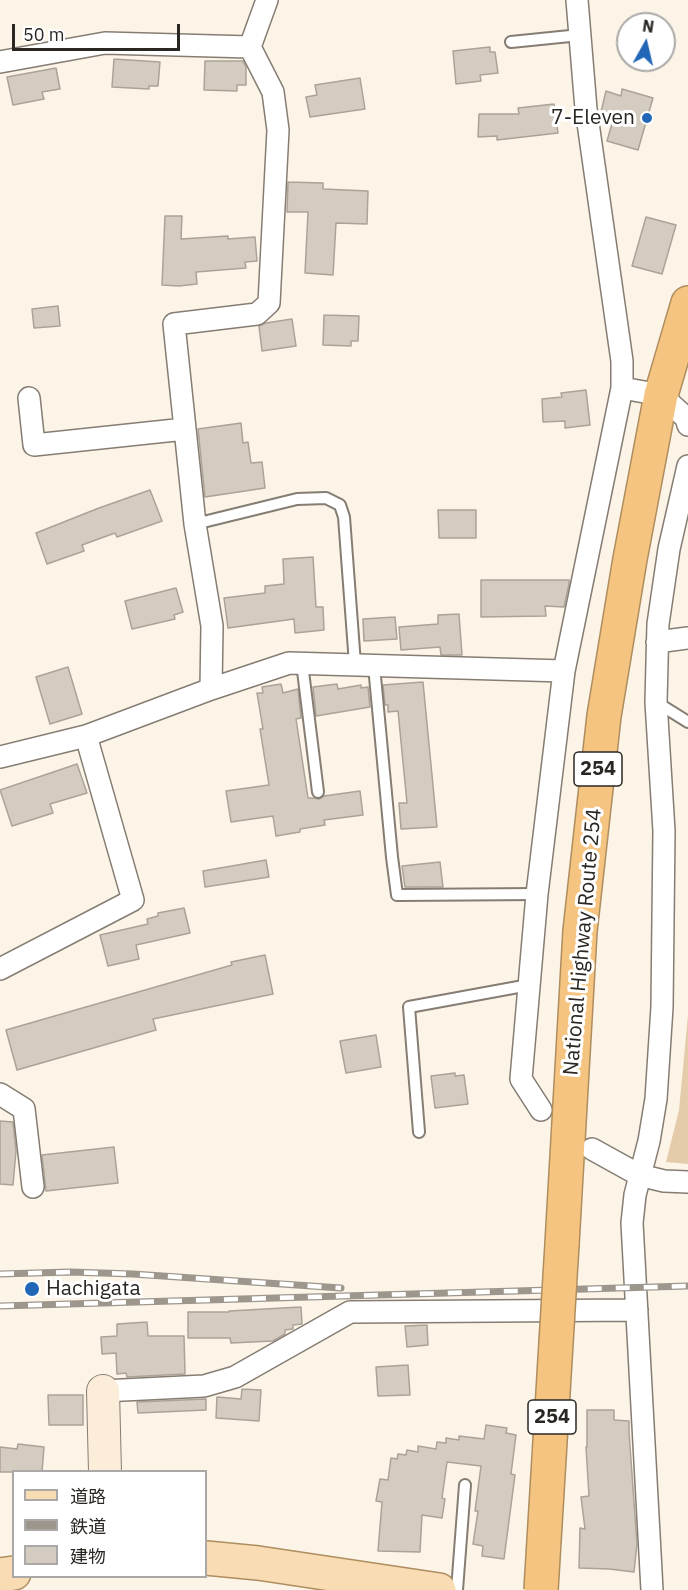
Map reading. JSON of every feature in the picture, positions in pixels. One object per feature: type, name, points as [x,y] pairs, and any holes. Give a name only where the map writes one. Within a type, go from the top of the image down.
[{"type":"highway","name":"National Highway Route 254","points":[[541,1590],[580,931],[604,716],[630,559],[662,395],[688,303]]},
{"type":"main road","points":[[103,1391],[105,1470]]},
{"type":"main road","points":[[207,1558],[258,1563],[439,1590]]},
{"type":"street","points":[[211,689],[212,626],[195,524],[174,324],[257,314],[269,303],[278,130],[273,92],[250,47],[267,0]]},
{"type":"street","points":[[541,1110],[521,1079],[537,894],[564,671],[622,388],[622,362],[586,109],[577,0]]},
{"type":"street","points":[[0,62],[105,43],[250,47]]},
{"type":"street","points":[[622,388],[662,395],[686,418],[688,425]]},
{"type":"street","points":[[29,398],[34,444],[185,429]]},
{"type":"street","points":[[652,1590],[632,1223],[634,1195],[649,1141],[656,1099],[662,1008],[664,831],[656,702],[658,624],[669,549],[688,466]]},
{"type":"street","points":[[657,642],[688,638]]},
{"type":"street","points":[[0,757],[86,736],[211,689],[289,663],[564,671]]},
{"type":"street","points":[[0,969],[133,900],[86,736]]},
{"type":"street","points":[[0,1094],[24,1109],[33,1187]]},
{"type":"street","points":[[592,1149],[639,1175],[664,1181],[688,1182]]},
{"type":"street","points":[[103,1391],[204,1386],[235,1377],[350,1312],[637,1310]]},
{"type":"lane","points":[[511,42],[579,34]]},
{"type":"lane","points":[[195,524],[297,499],[326,498],[340,505],[344,517],[396,895],[537,894]]},
{"type":"lane","points":[[302,663],[318,792]]},
{"type":"lane","points":[[656,702],[688,722]]},
{"type":"lane","points":[[420,1132],[409,1007],[529,985]]},
{"type":"lane","points":[[457,1590],[465,1485]]},
{"type":"shaded area","points":[[688,1015],[688,1164],[666,1162],[679,1110]]},
{"type":"building","points":[[490,47],[490,52],[495,52],[498,73],[480,75],[481,81],[456,84],[453,51]]},
{"type":"building","points":[[114,59],[160,62],[158,86],[149,86],[149,89],[112,87]]},
{"type":"building","points":[[205,61],[243,61],[246,67],[246,85],[237,85],[237,91],[204,90]]},
{"type":"building","points":[[56,68],[60,89],[42,92],[44,99],[13,105],[7,77]]},
{"type":"building","points":[[360,78],[365,109],[310,117],[306,97],[317,95],[315,85]]},
{"type":"building","points":[[622,89],[653,98],[638,150],[607,141],[613,120],[600,116],[606,91],[621,96]]},
{"type":"building","points":[[554,104],[558,133],[497,140],[497,136],[478,137],[479,114],[519,114],[518,108]]},
{"type":"building","points":[[288,182],[323,183],[323,189],[368,191],[367,224],[336,223],[333,275],[305,273],[308,212],[287,212]]},
{"type":"building","points":[[165,216],[182,216],[181,239],[255,237],[257,261],[245,262],[246,268],[196,272],[197,284],[162,285]]},
{"type":"building","points":[[646,217],[676,225],[662,274],[632,266]]},
{"type":"building","points":[[58,306],[60,326],[34,328],[32,309]]},
{"type":"building","points":[[324,315],[359,316],[358,341],[351,341],[351,346],[323,345]]},
{"type":"building","points":[[292,319],[296,346],[262,351],[259,326]]},
{"type":"building","points":[[586,390],[590,425],[565,428],[565,421],[543,422],[542,399],[562,397],[561,393]]},
{"type":"building","points":[[241,423],[243,443],[248,442],[251,463],[262,462],[265,488],[205,497],[198,429]]},
{"type":"building","points":[[150,490],[162,521],[117,537],[115,533],[82,545],[84,551],[47,564],[36,533]]},
{"type":"building","points":[[438,510],[476,510],[476,538],[439,538]]},
{"type":"building","points":[[313,557],[316,607],[323,607],[324,630],[295,633],[294,619],[228,628],[224,598],[265,593],[265,586],[284,584],[283,559]]},
{"type":"building","points":[[481,580],[569,580],[569,584],[564,607],[545,606],[546,616],[481,617]]},
{"type":"building","points":[[176,588],[183,612],[174,615],[175,619],[132,629],[125,601]]},
{"type":"building","points":[[459,614],[462,655],[441,655],[440,647],[401,650],[399,627],[438,624],[438,615]]},
{"type":"building","points":[[395,617],[397,639],[364,641],[363,619]]},
{"type":"building","points":[[68,667],[82,714],[50,724],[36,677]]},
{"type":"building","points":[[423,682],[437,827],[401,829],[399,803],[407,803],[398,711],[388,712],[383,685]]},
{"type":"building","points":[[281,684],[283,693],[298,689],[301,718],[296,719],[308,798],[319,799],[324,796],[360,791],[363,815],[324,820],[325,825],[276,836],[273,816],[231,822],[226,791],[269,785],[257,693],[263,693],[262,687]]},
{"type":"building","points":[[337,684],[338,689],[361,685],[361,688],[368,687],[370,707],[316,716],[313,687]]},
{"type":"building","points":[[77,764],[87,793],[50,804],[53,813],[12,826],[0,790]]},
{"type":"building","points":[[266,860],[269,877],[205,887],[203,871]]},
{"type":"building","points":[[440,862],[443,887],[405,887],[402,866]]},
{"type":"building","points":[[184,908],[190,933],[136,945],[139,959],[108,966],[100,935],[148,924],[147,919],[158,916],[158,913]]},
{"type":"building","points":[[265,955],[273,994],[153,1019],[156,1030],[17,1070],[6,1030],[232,965],[231,962]]},
{"type":"building","points":[[376,1035],[381,1067],[346,1073],[340,1041]]},
{"type":"building","points":[[455,1073],[455,1076],[464,1075],[468,1104],[435,1108],[431,1076]]},
{"type":"building","points":[[0,1121],[13,1122],[16,1151],[13,1185],[0,1184]]},
{"type":"building","points":[[114,1147],[118,1183],[46,1191],[42,1155]]},
{"type":"building","points":[[301,1307],[302,1324],[293,1325],[293,1329],[285,1330],[285,1334],[273,1341],[231,1343],[230,1338],[188,1338],[188,1312],[229,1312]]},
{"type":"building","points":[[147,1322],[148,1336],[184,1336],[185,1374],[127,1377],[126,1373],[117,1374],[116,1353],[102,1354],[101,1337],[117,1336],[117,1324]]},
{"type":"building","points":[[427,1325],[428,1345],[407,1347],[405,1326]]},
{"type":"building","points":[[408,1365],[410,1395],[378,1396],[376,1367]]},
{"type":"building","points":[[242,1389],[261,1390],[259,1421],[216,1418],[217,1397],[241,1399]]},
{"type":"building","points":[[48,1395],[83,1395],[83,1425],[49,1425]]},
{"type":"building","points":[[206,1399],[206,1410],[138,1413],[137,1402]]},
{"type":"building","points":[[587,1410],[614,1410],[614,1420],[629,1421],[637,1544],[634,1572],[579,1568],[580,1528],[585,1529],[581,1497],[589,1496],[586,1447]]},
{"type":"building","points":[[486,1425],[507,1428],[506,1433],[516,1435],[511,1474],[515,1475],[504,1559],[482,1556],[483,1546],[473,1544],[481,1466],[447,1462],[442,1518],[422,1515],[420,1552],[378,1551],[382,1502],[376,1501],[380,1479],[388,1480],[391,1458],[397,1459],[398,1454],[406,1455],[407,1450],[418,1452],[418,1446],[436,1449],[437,1442],[446,1443],[446,1438],[459,1440],[459,1436],[484,1439]]},
{"type":"building","points":[[18,1444],[44,1447],[42,1470],[0,1472],[0,1447],[17,1449]]},
{"type":"railway","points":[[0,1274],[70,1272],[133,1274],[341,1288]]},
{"type":"railway","points":[[0,1306],[688,1286]]},
{"type":"place","name":"7-Eleven","points":[[647,118]]},
{"type":"place","name":"Hachigata","points":[[32,1289]]}]
